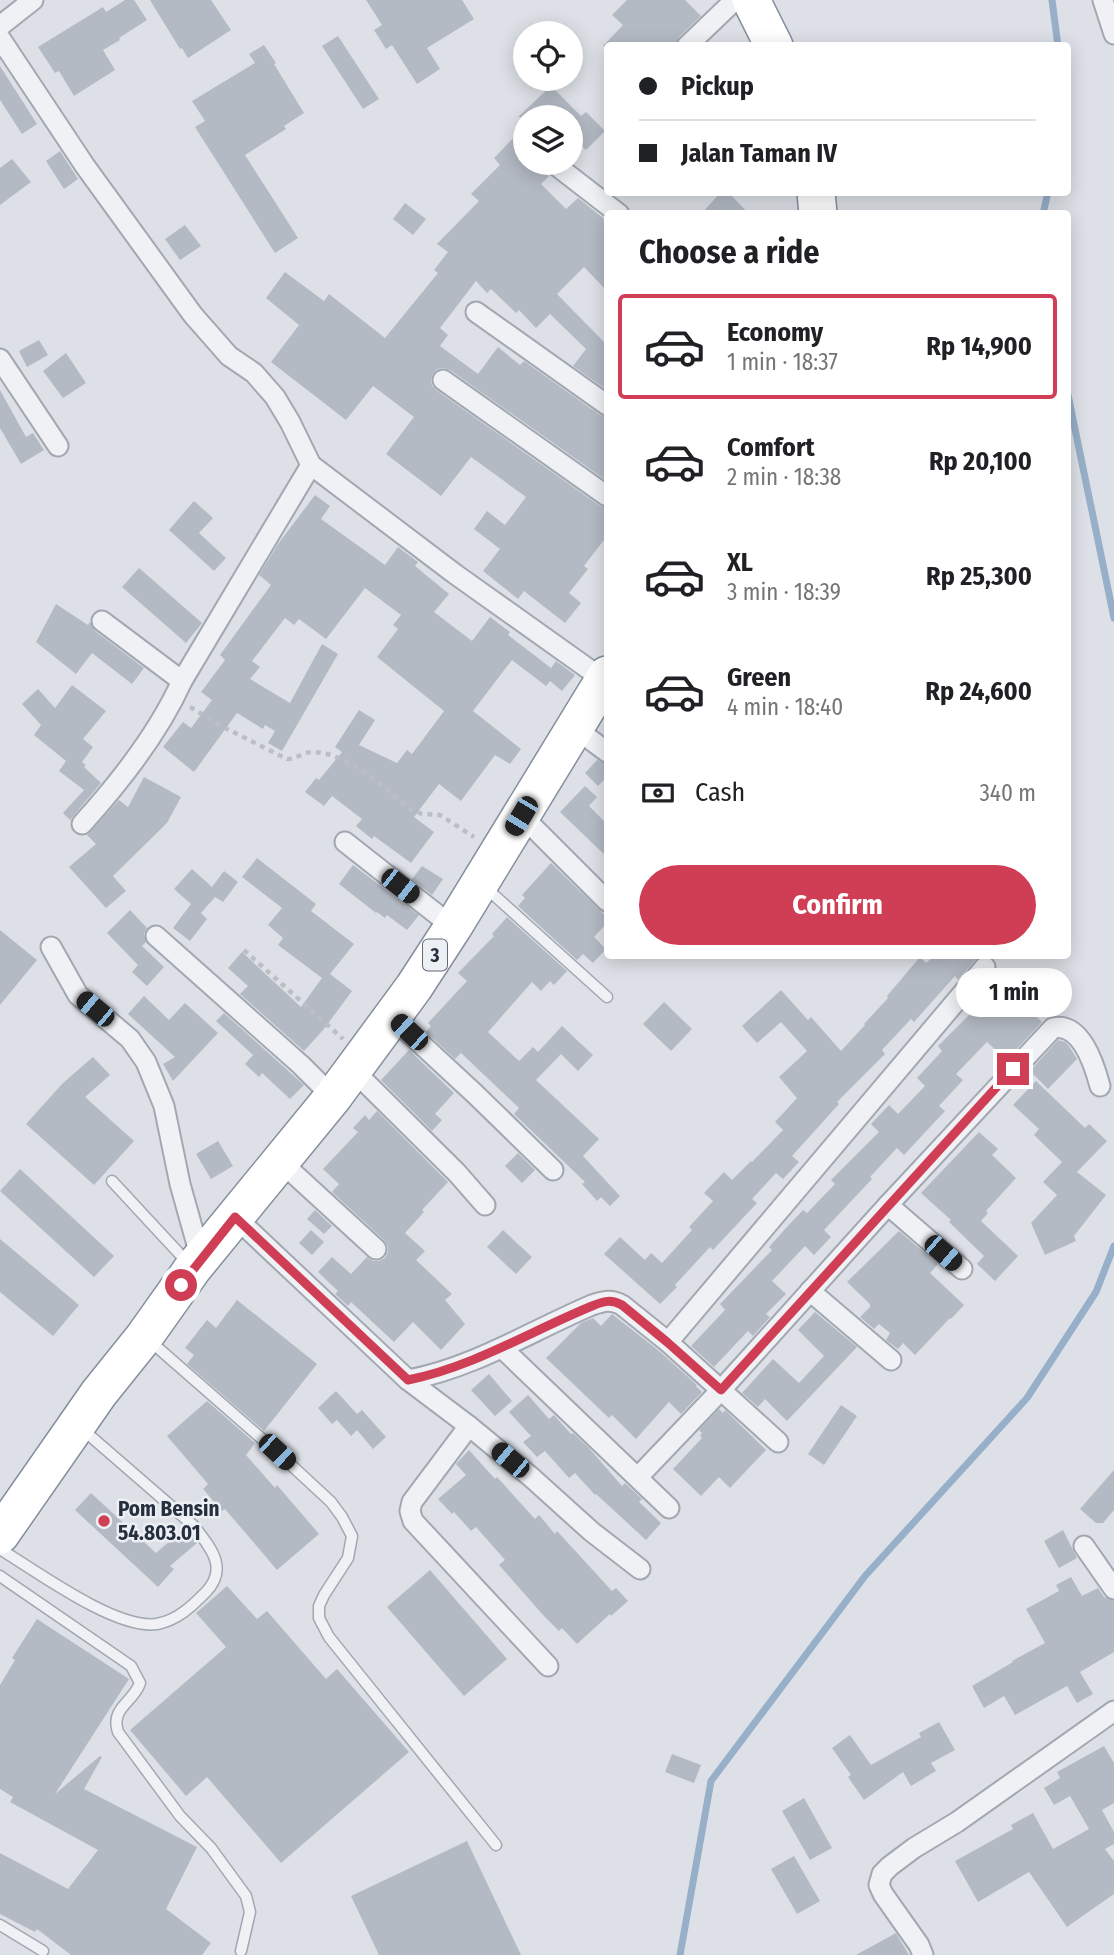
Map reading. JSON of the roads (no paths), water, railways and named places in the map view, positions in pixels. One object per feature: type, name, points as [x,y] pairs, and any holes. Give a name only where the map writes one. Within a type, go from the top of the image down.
[{"type":"highway","points":[[751,0],[772,42]]},
{"type":"highway","name":"3","points":[[1,1533],[76,1424],[197,1264],[392,1017],[453,927],[604,681]]},
{"type":"street","points":[[33,0],[1,25],[85,166],[193,315],[229,356],[254,373],[275,397],[311,466],[455,574],[604,677]]},
{"type":"street","points":[[691,42],[735,0]]},
{"type":"street","points":[[1108,5],[1114,34]]},
{"type":"street","points":[[569,175],[614,210]]},
{"type":"street","points":[[476,312],[604,403]]},
{"type":"street","points":[[0,359],[58,446]]},
{"type":"street","points":[[443,380],[604,494]]},
{"type":"street","points":[[82,824],[130,767],[311,466]]},
{"type":"street","points":[[102,621],[178,689]]},
{"type":"street","points":[[575,728],[604,750]]},
{"type":"street","points":[[521,816],[604,898]]},
{"type":"street","points":[[345,842],[453,927]]},
{"type":"street","points":[[156,936],[301,1065],[349,1074],[448,1165],[485,1205]]},
{"type":"street","points":[[51,947],[78,995],[130,1038],[146,1062],[164,1105],[197,1264]]},
{"type":"street","points":[[667,1342],[985,967]]},
{"type":"street","points":[[392,1017],[553,1170]]},
{"type":"street","points":[[638,1477],[1053,1028],[1067,1028],[1087,1049],[1100,1086]]},
{"type":"street","points":[[280,1161],[376,1249]]},
{"type":"street","points":[[888,1205],[962,1269]]},
{"type":"street","points":[[235,1217],[408,1380],[469,1426],[640,1569]]},
{"type":"street","points":[[810,1291],[891,1360]]},
{"type":"street","points":[[408,1380],[429,1376],[502,1348],[571,1314],[604,1301],[614,1301],[667,1342],[778,1441]]},
{"type":"street","points":[[502,1348],[669,1508]]},
{"type":"street","points":[[469,1426],[412,1502],[410,1511],[413,1521],[548,1666]]},
{"type":"street","points":[[1084,1546],[1114,1589]]},
{"type":"street","points":[[923,1955],[919,1945],[883,1894],[879,1885],[882,1874],[914,1848],[1114,1711]]},
{"type":"lane","points":[[489,868],[607,997]]},
{"type":"lane","points":[[112,1181],[197,1264]]},
{"type":"lane","points":[[144,1337],[277,1452],[331,1502],[342,1517],[352,1536],[348,1558],[319,1606],[322,1626],[496,1845]]},
{"type":"lane","points":[[1,1533],[91,1603],[114,1616],[140,1624],[159,1624],[177,1616],[190,1608],[213,1584],[217,1570],[216,1560],[194,1526],[76,1424]]},
{"type":"lane","points":[[0,1576],[135,1671],[140,1683],[138,1690],[118,1713],[118,1732],[180,1816],[211,1848],[246,1896],[250,1912],[241,1951]]},
{"type":"lane","points":[[0,1925],[43,1951]]},
{"type":"waterway","points":[[1052,0],[1057,42]]},
{"type":"waterway","points":[[1044,210],[1047,196]]},
{"type":"waterway","points":[[1071,410],[1114,618]]},
{"type":"waterway","points":[[680,1955],[711,1781],[865,1576],[1027,1398],[1096,1292],[1114,1246]]},
{"type":"place","name":"Pom Bensin 54.803.01","points":[[104,1521]]}]
